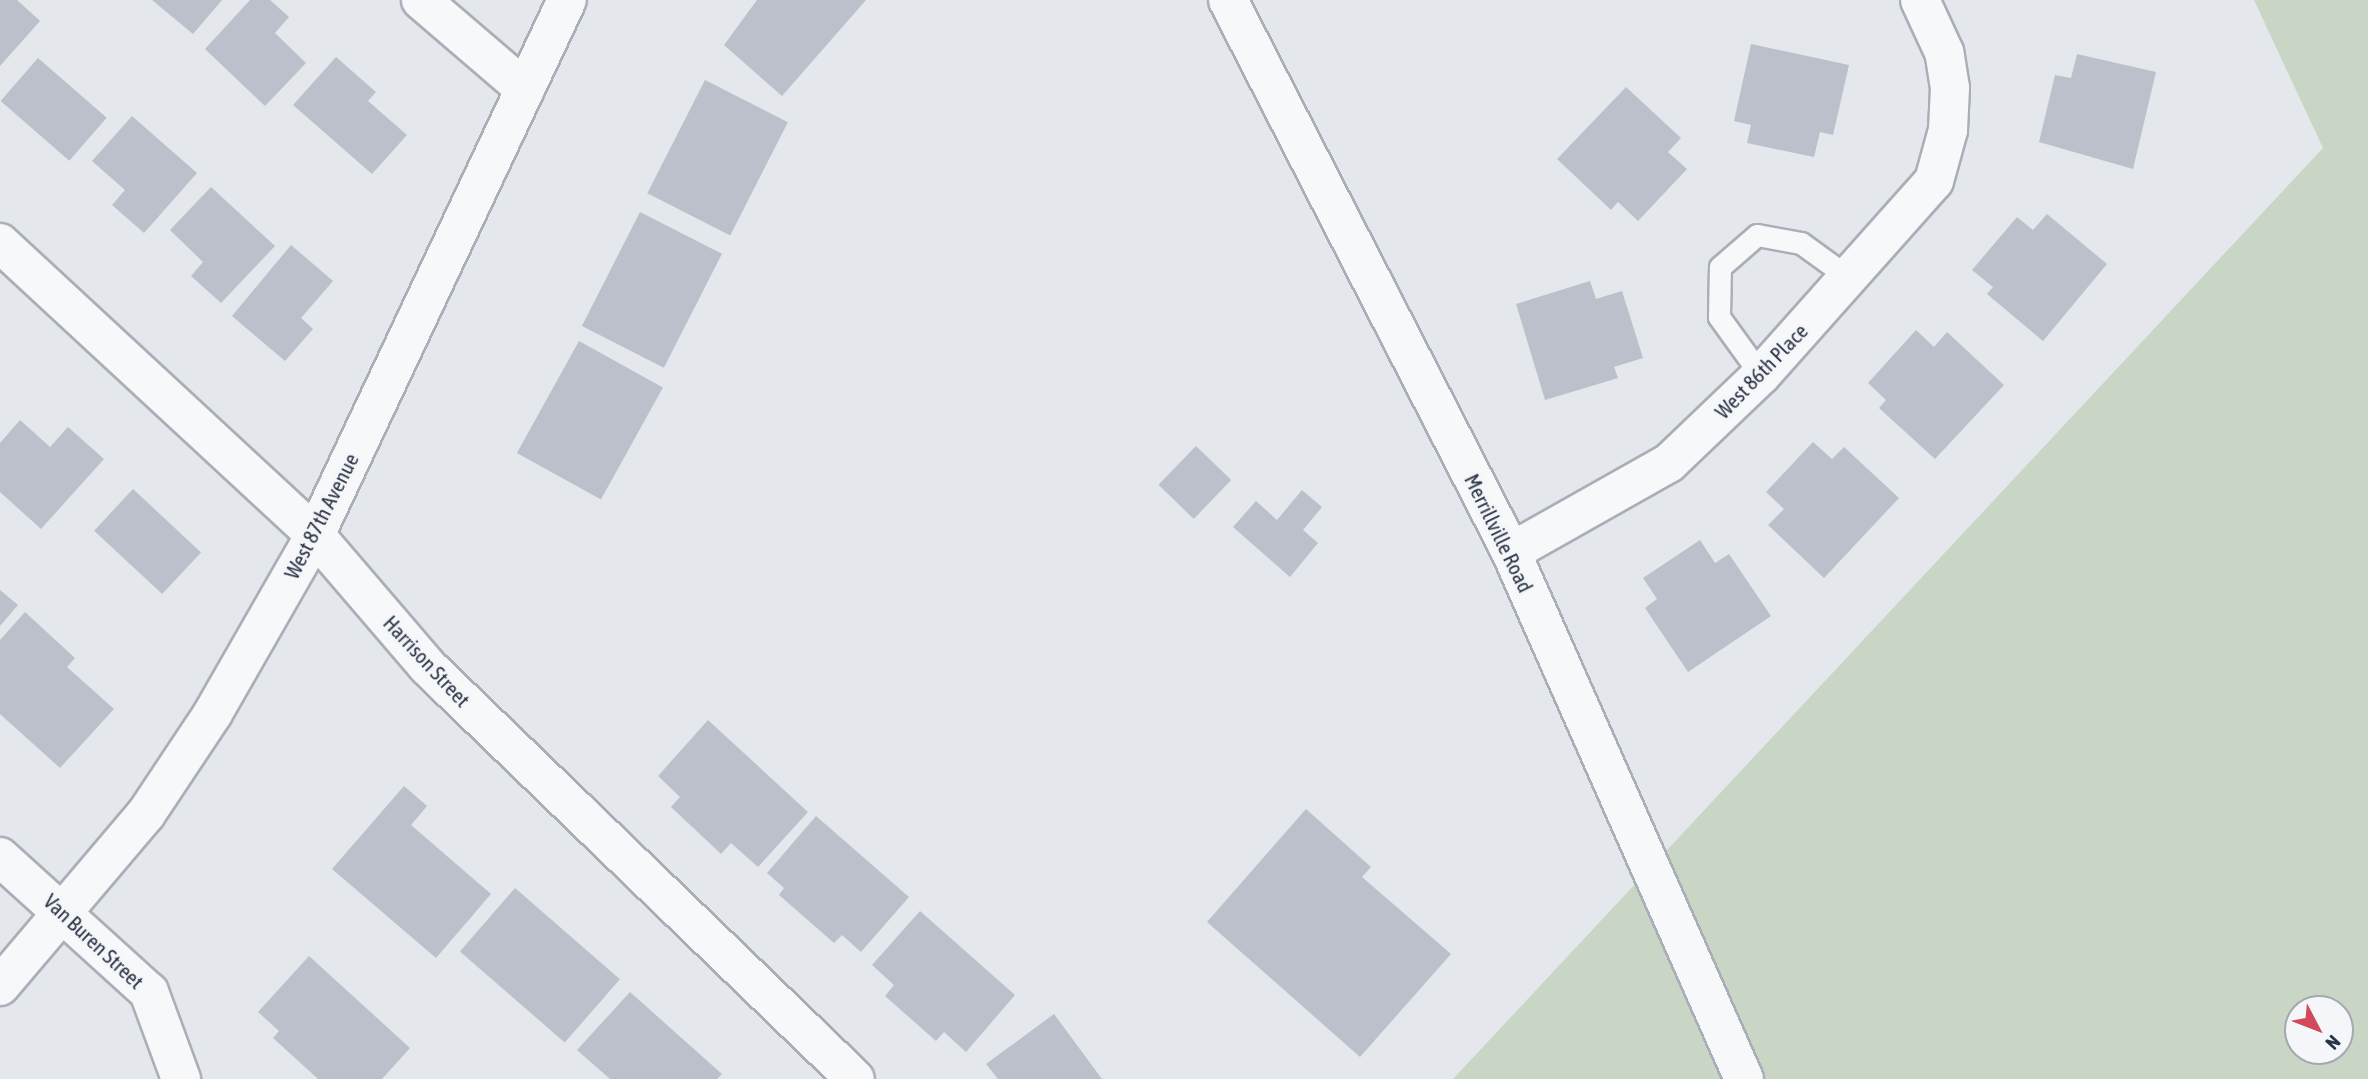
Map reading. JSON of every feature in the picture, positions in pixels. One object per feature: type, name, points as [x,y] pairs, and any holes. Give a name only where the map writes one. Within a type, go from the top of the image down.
[{"type":"street","points":[[421,0],[525,89]]},
{"type":"street","name":"West 87th Avenue","points":[[0,986],[65,913],[146,814],[206,724],[314,534],[567,0]]},
{"type":"street","name":"Merrillville Road","points":[[1228,0],[1511,552],[1744,1079]]},
{"type":"street","name":"West 86th Place","points":[[1511,552],[1669,463],[1761,375],[1934,181],[1948,130],[1950,88],[1944,52],[1920,0]]},
{"type":"street","name":"Harrison Street","points":[[0,243],[314,534],[428,667],[855,1079]]},
{"type":"street","name":"Van Buren Street","points":[[0,857],[65,913],[149,992],[181,1079]]},
{"type":"lane","points":[[1761,375],[1719,317],[1720,267],[1757,235],[1801,243],[1848,277]]},
{"type":"green space","points":[[2254,0],[2368,0],[2368,1079],[1453,1079],[2323,148]]},
{"type":"building","points":[[0,0],[17,0],[40,21],[0,66]]},
{"type":"building","points":[[152,0],[222,0],[193,34]]},
{"type":"building","points":[[250,0],[270,0],[289,17],[275,33],[306,63],[265,106],[205,49]]},
{"type":"building","points":[[757,0],[866,0],[782,96],[724,45]]},
{"type":"building","points":[[1751,44],[1849,65],[1833,135],[1820,132],[1814,157],[1747,143],[1751,125],[1734,121]]},
{"type":"building","points":[[2077,54],[2156,72],[2133,169],[2039,142],[2055,75],[2071,78]]},
{"type":"building","points":[[336,57],[376,92],[368,101],[407,135],[372,174],[293,105]]},
{"type":"building","points":[[38,58],[107,118],[69,161],[1,101]]},
{"type":"building","points":[[705,80],[788,122],[730,235],[647,193]]},
{"type":"building","points":[[1626,87],[1681,138],[1668,152],[1687,169],[1638,221],[1618,202],[1611,210],[1557,159]]},
{"type":"building","points":[[132,116],[197,173],[144,233],[112,205],[125,190],[92,161]]},
{"type":"building","points":[[211,187],[275,246],[221,303],[191,276],[203,262],[170,230]]},
{"type":"building","points":[[640,212],[722,254],[664,368],[582,326]]},
{"type":"building","points":[[2047,214],[2107,264],[2043,341],[1987,294],[1993,287],[1972,270],[2017,217],[2033,230]]},
{"type":"building","points":[[291,245],[333,281],[301,318],[313,329],[285,361],[232,316]]},
{"type":"building","points":[[1590,281],[1596,299],[1622,291],[1643,358],[1614,367],[1618,378],[1545,400],[1516,304]]},
{"type":"building","points":[[1916,330],[1934,347],[1947,332],[2004,385],[1935,459],[1879,408],[1886,400],[1868,383]]},
{"type":"building","points":[[579,341],[663,388],[601,499],[517,453]]},
{"type":"building","points":[[20,420],[50,447],[68,427],[104,459],[41,529],[0,492],[0,443]]},
{"type":"building","points":[[1813,442],[1832,459],[1844,447],[1899,498],[1824,578],[1768,525],[1784,509],[1766,492]]},
{"type":"building","points":[[1196,446],[1231,480],[1194,519],[1158,485]]},
{"type":"building","points":[[133,489],[201,552],[162,594],[94,531]]},
{"type":"building","points":[[1302,490],[1322,507],[1303,530],[1318,543],[1290,577],[1233,527],[1256,501],[1277,520]]},
{"type":"building","points":[[1700,540],[1715,563],[1729,554],[1771,616],[1688,672],[1645,608],[1657,599],[1643,578]]},
{"type":"building","points":[[0,590],[18,605],[0,626]]},
{"type":"building","points":[[25,612],[75,658],[67,667],[114,709],[60,768],[0,714],[0,640]]},
{"type":"building","points":[[708,720],[808,812],[758,867],[731,843],[721,854],[671,807],[680,797],[658,776]]},
{"type":"building","points":[[404,786],[427,806],[411,825],[491,894],[436,958],[332,869]]},
{"type":"building","points":[[1306,809],[1371,867],[1362,877],[1451,954],[1360,1057],[1207,922]]},
{"type":"building","points":[[816,816],[909,897],[861,952],[842,935],[834,943],[779,895],[784,888],[767,873]]},
{"type":"building","points":[[515,888],[620,979],[565,1043],[460,951]]},
{"type":"building","points":[[920,911],[1015,995],[966,1052],[944,1032],[936,1041],[885,996],[894,985],[872,965]]},
{"type":"building","points":[[309,956],[410,1048],[382,1079],[318,1079],[273,1038],[279,1031],[258,1012]]},
{"type":"building","points":[[630,992],[722,1074],[717,1079],[610,1079],[577,1050]]},
{"type":"building","points":[[1054,1014],[1102,1079],[998,1079],[986,1064]]}]
